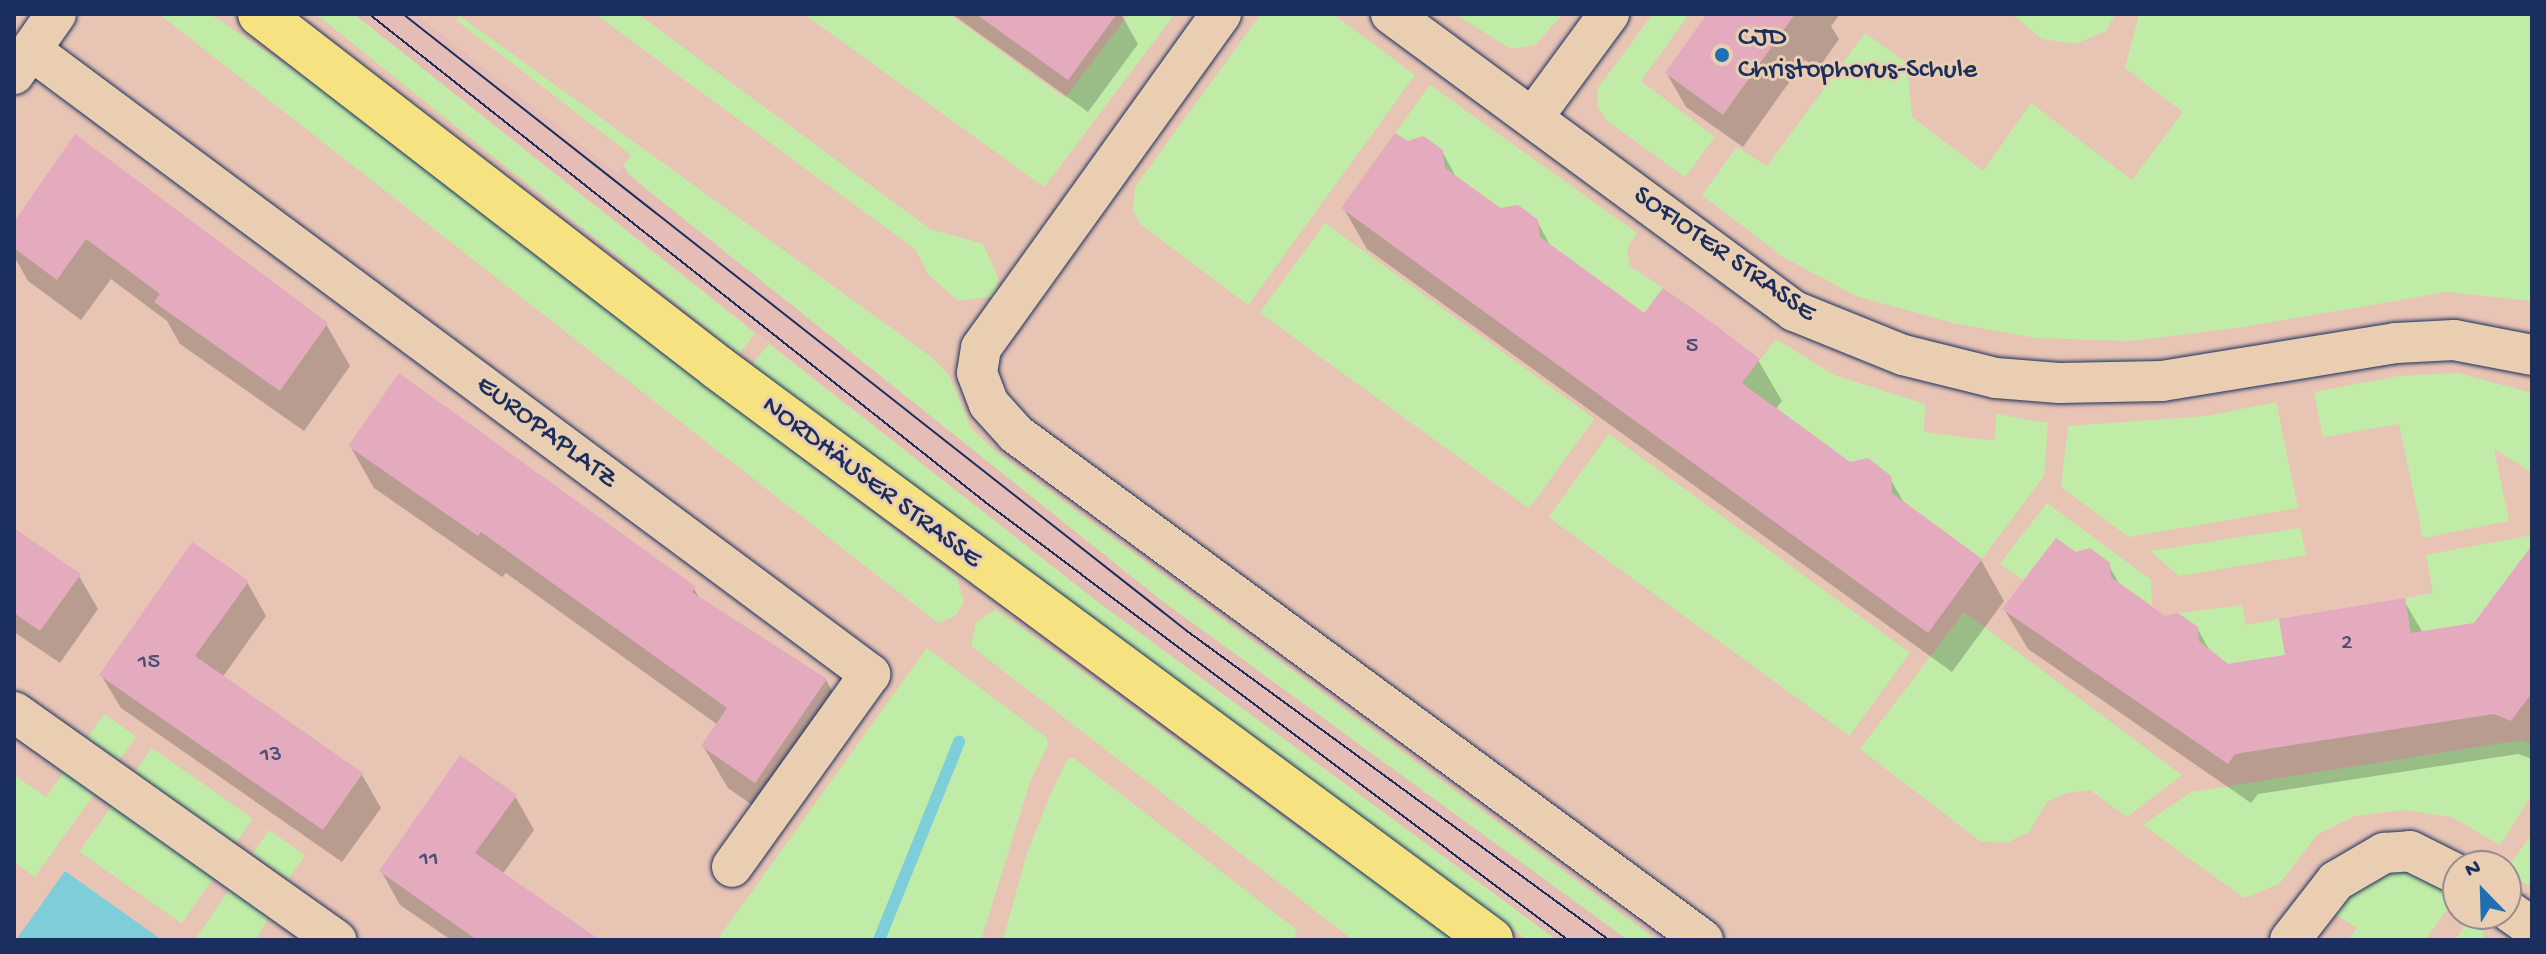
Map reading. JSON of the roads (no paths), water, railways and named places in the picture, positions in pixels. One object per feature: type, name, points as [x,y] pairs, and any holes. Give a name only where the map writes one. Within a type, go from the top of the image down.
[{"type":"main road","name":"NORDHÄUSER STRASSE","points":[[260,14],[717,367],[1491,940]]},
{"type":"street","name":"EUROPAPLATZ","points":[[56,14],[22,62],[870,674],[732,867]]},
{"type":"street","points":[[1221,14],[981,348],[977,373],[989,404],[1028,443],[1703,940]]},
{"type":"street","name":"SOFIOTER STRASSE","points":[[1391,14],[1534,116],[1794,311],[1850,337],[1949,368],[1996,378],[2103,383],[2162,381],[2396,343],[2454,340],[2532,355]]},
{"type":"street","points":[[1534,116],[1609,14]]},
{"type":"street","points":[[14,712],[336,940]]},
{"type":"street","points":[[2290,940],[2336,881],[2384,853],[2410,851],[2442,867]]},
{"type":"street","points":[[2526,940],[2532,929]]},
{"type":"water","points":[[65,871],[162,940],[16,940]]},
{"type":"waterway","points":[[879,940],[959,742]]},
{"type":"tram line","points":[[369,14],[989,505],[1568,940]]},
{"type":"tram line","points":[[403,14],[1187,631],[1609,940]]},
{"type":"place","name":"CJD Christophorus-Schule","points":[[1722,55]]}]
